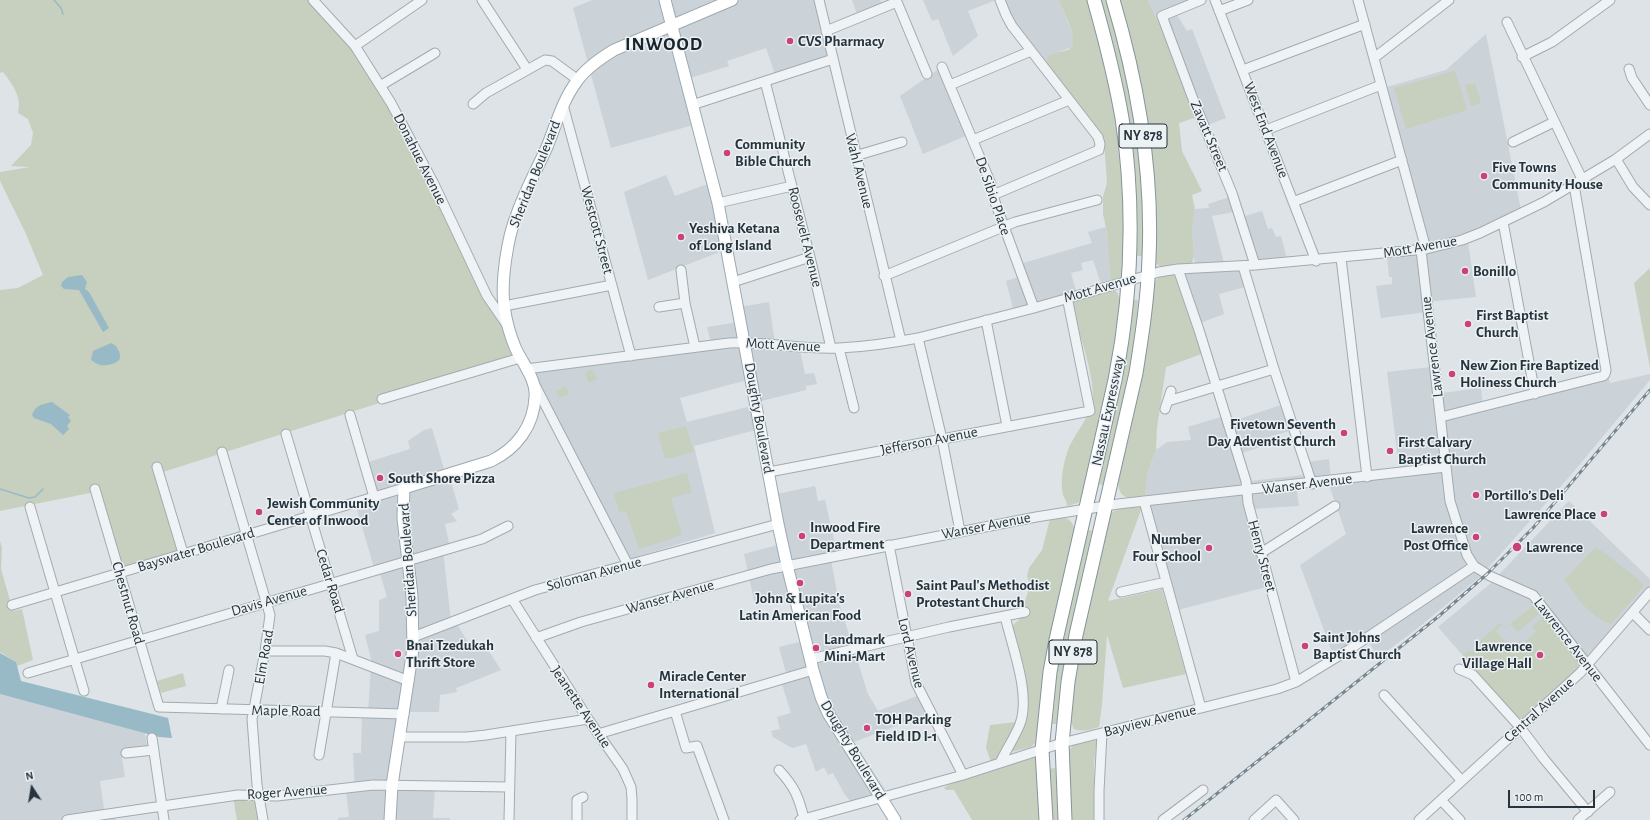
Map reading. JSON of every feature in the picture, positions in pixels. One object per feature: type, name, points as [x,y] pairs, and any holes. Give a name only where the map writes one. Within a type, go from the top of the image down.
[{"type":"highway","name":"Nassau Expressway","points":[[1046,820],[1042,750],[1053,657],[1119,359],[1126,317],[1129,280],[1130,215],[1126,151],[1122,119],[1112,68],[1094,0]]},
{"type":"highway","name":"Nassau Expressway","points":[[1065,820],[1062,743],[1066,694],[1072,653],[1138,358],[1143,331],[1148,275],[1148,204],[1144,140],[1130,64],[1113,0]]},
{"type":"main road","name":"Doughty Boulevard","points":[[665,0],[718,203],[778,524],[813,670],[821,697],[828,713],[882,798],[894,820]]},
{"type":"main road","name":"Sheridan Boulevard","points":[[390,820],[392,785],[413,649],[412,596],[403,518],[404,488],[491,461],[504,455],[515,445],[525,431],[535,400],[533,382],[520,358],[509,329],[504,306],[504,278],[516,214],[548,145],[563,105],[578,80],[614,50],[732,0]]},
{"type":"street","name":"Donahue Avenue","points":[[313,0],[355,46],[380,86],[433,182],[487,296],[509,329]]},
{"type":"street","points":[[355,46],[422,0]]},
{"type":"street","points":[[482,0],[527,69]]},
{"type":"street","name":"Wahl Avenue","points":[[819,0],[855,156],[901,341]]},
{"type":"street","points":[[993,195],[1092,154],[1100,149],[1100,141],[1012,26],[1000,0]]},
{"type":"street","name":"Zavatt Street","points":[[1202,0],[1166,14],[1191,94],[1232,193],[1255,265]]},
{"type":"street","name":"West End Avenue","points":[[1215,0],[1316,261]]},
{"type":"street","points":[[1220,11],[1248,0]]},
{"type":"street","name":"Lawrence Avenue","points":[[1358,0],[1402,160],[1423,249],[1450,501],[1467,555],[1474,566],[1507,585],[1533,596],[1650,746]]},
{"type":"street","points":[[1374,58],[1449,0]]},
{"type":"street","points":[[826,31],[897,2],[927,74]]},
{"type":"street","points":[[1522,57],[1552,42],[1603,2]]},
{"type":"street","points":[[1507,22],[1522,57],[1582,179]]},
{"type":"street","points":[[1243,70],[1365,24]]},
{"type":"street","points":[[950,85],[1031,51]]},
{"type":"street","points":[[380,86],[435,53]]},
{"type":"street","points":[[692,105],[833,59]]},
{"type":"street","points":[[473,104],[486,93],[544,60],[549,60],[578,80]]},
{"type":"street","name":"De Sibio Place","points":[[942,68],[991,184],[1004,228],[1034,308]]},
{"type":"street","points":[[1629,69],[1632,78],[1650,105]]},
{"type":"street","name":"Roosevelt Avenue","points":[[765,81],[810,257],[835,348],[854,408]]},
{"type":"street","points":[[1266,130],[1381,85]]},
{"type":"street","points":[[973,140],[1069,100]]},
{"type":"street","name":"Westcott Street","points":[[563,105],[631,356]]},
{"type":"street","points":[[1513,142],[1554,122]]},
{"type":"street","name":"Mott Avenue","points":[[526,369],[745,342],[835,348],[901,341],[1034,308],[1067,297],[1148,275],[1178,269],[1316,261],[1423,249],[1463,239],[1503,222],[1574,185],[1616,159],[1650,134]]},
{"type":"street","points":[[855,156],[902,142]]},
{"type":"street","points":[[1616,159],[1633,187],[1650,205]]},
{"type":"street","points":[[1293,202],[1402,160]]},
{"type":"street","points":[[1440,417],[1535,394],[1603,376],[1605,374],[1606,370],[1574,185]]},
{"type":"street","points":[[718,203],[792,186]]},
{"type":"street","points":[[884,276],[1004,228],[1015,222],[1097,200]]},
{"type":"street","points":[[1503,222],[1535,394]]},
{"type":"street","points":[[733,282],[810,257]]},
{"type":"street","points":[[1341,258],[1367,477]]},
{"type":"street","points":[[1242,266],[1312,484]]},
{"type":"street","name":"Henry Street","points":[[1178,269],[1244,476],[1248,503],[1296,682]]},
{"type":"street","points":[[681,270],[695,347]]},
{"type":"street","points":[[504,306],[612,285]]},
{"type":"street","name":"Jefferson Avenue","points":[[769,472],[1090,411],[1067,297]]},
{"type":"street","points":[[659,307],[686,303]]},
{"type":"street","points":[[986,320],[1007,426]]},
{"type":"street","points":[[918,338],[942,439],[960,531]]},
{"type":"street","points":[[382,399],[520,358]]},
{"type":"street","points":[[1171,391],[1167,405],[1216,387],[1274,369]]},
{"type":"street","points":[[533,382],[628,565]]},
{"type":"street","points":[[350,415],[374,497]]},
{"type":"street","name":"Cedar Road","points":[[286,434],[354,659]]},
{"type":"street","name":"Elm Road","points":[[222,452],[270,619],[252,719],[252,734],[263,820]]},
{"type":"street","points":[[157,467],[183,553]]},
{"type":"street","name":"Wanser Avenue","points":[[536,638],[581,622],[787,565],[960,531],[1106,506],[1312,484],[1446,467]]},
{"type":"street","name":"Bayswater Boulevard","points":[[12,605],[404,488]]},
{"type":"street","name":"Chestnut Road","points":[[94,489],[159,707],[169,708]]},
{"type":"street","points":[[1144,501],[1201,708]]},
{"type":"street","points":[[1262,553],[1335,506]]},
{"type":"street","points":[[30,507],[84,691]]},
{"type":"street","name":"Soloman Avenue","points":[[413,637],[535,590],[778,524]]},
{"type":"street","name":"Davis Avenue","points":[[28,673],[482,539],[508,526]]},
{"type":"street","name":"Lord Avenue","points":[[889,546],[916,683],[963,775]]},
{"type":"street","name":"Bayview Avenue","points":[[802,819],[963,775],[1062,743],[1276,689],[1296,682],[1350,649],[1474,566]]},
{"type":"street","points":[[1121,592],[1166,582]]},
{"type":"street","name":"Central Avenue","points":[[1419,820],[1588,665],[1650,592]]},
{"type":"street","name":"Jeanette Avenue","points":[[512,599],[588,719],[623,769],[627,777],[632,799],[632,820]]},
{"type":"street","points":[[811,659],[1025,612]]},
{"type":"street","points":[[1633,613],[1638,620],[1650,630]]},
{"type":"street","points":[[1000,762],[1020,724],[1024,700],[1005,616]]},
{"type":"street","points":[[265,651],[325,651],[336,653],[409,680]]},
{"type":"street","points":[[319,755],[336,653]]},
{"type":"street","points":[[1459,669],[1473,675],[1520,727],[1544,759],[1588,812]]},
{"type":"street","points":[[221,709],[229,670]]},
{"type":"street","points":[[598,734],[813,670]]},
{"type":"street","points":[[1384,695],[1462,781]]},
{"type":"street","name":"Maple Road","points":[[169,708],[404,714]]},
{"type":"street","points":[[675,711],[686,748],[697,746],[724,820]]},
{"type":"street","points":[[400,737],[467,737],[588,719]]},
{"type":"street","points":[[509,820],[511,731]]},
{"type":"street","points":[[1099,820],[1102,733]]},
{"type":"street","points":[[152,738],[164,820]]},
{"type":"street","points":[[126,753],[154,750]]},
{"type":"street","points":[[779,770],[797,793],[802,819]]},
{"type":"street","name":"Roger Avenue","points":[[70,820],[238,795],[277,796],[371,785],[509,787]]},
{"type":"street","points":[[1163,820],[1203,790]]},
{"type":"street","points":[[1578,820],[1610,792]]},
{"type":"street","points":[[577,820],[577,800],[584,797]]},
{"type":"street","points":[[1254,820],[1276,800],[1294,820]]},
{"type":"street","points":[[1441,800],[1460,820]]},
{"type":"shaded area","points":[[592,0],[820,0],[833,55],[775,74],[766,48],[727,61],[729,66],[687,79],[697,124],[611,148],[573,8]]},
{"type":"shaded area","points":[[852,0],[880,0],[883,6],[858,17]]},
{"type":"shaded area","points":[[923,0],[996,0],[968,11],[978,36],[953,56],[938,19],[932,21]]},
{"type":"shaded area","points":[[999,0],[1059,0],[1071,30],[1074,42],[1072,47],[1059,52],[1050,72]]},
{"type":"shaded area","points":[[1148,0],[1200,0],[1174,10],[1187,31],[1192,29],[1226,118],[1205,126]]},
{"type":"shaded area","points":[[1486,34],[1521,210],[1467,235],[1476,297],[1426,302],[1426,312],[1381,318],[1376,286],[1392,284],[1392,277],[1389,277],[1387,254],[1429,244],[1387,87],[1446,70]]},
{"type":"shaded area","points":[[940,68],[968,135],[923,154],[900,96]]},
{"type":"shaded area","name":"Yeshiva Ketana of Long Island","points":[[666,175],[675,196],[713,182],[727,249],[648,280],[624,192]]},
{"type":"shaded area","points":[[1233,196],[1239,211],[1212,216],[1225,267],[1243,266],[1249,286],[1219,294],[1224,314],[1195,325],[1175,270],[1195,268],[1192,229],[1195,209],[1209,208],[1208,204]]},
{"type":"shaded area","points":[[1262,211],[1268,229],[1272,228],[1276,237],[1281,236],[1288,263],[1255,265],[1241,217]]},
{"type":"shaded area","points":[[1106,227],[1111,269],[1111,284],[1102,287],[1093,260],[1081,263],[1083,270],[1071,273],[1077,294],[1014,312],[1006,281],[1024,275],[1020,264],[1092,243],[1088,232]]},
{"type":"shaded area","points":[[769,302],[775,343],[746,341],[740,307]]},
{"type":"shaded area","points":[[740,322],[743,340],[711,343],[707,327]]},
{"type":"shaded area","points":[[739,342],[751,379],[680,398],[687,422],[756,405],[760,429],[694,446],[715,533],[629,559],[526,369]]},
{"type":"shaded area","points":[[747,343],[799,346],[805,374],[814,373],[817,384],[806,386],[806,390],[757,402]]},
{"type":"shaded area","points":[[1431,367],[1434,394],[1481,388],[1483,406],[1608,375],[1610,383],[1650,374],[1650,380],[1570,476],[1480,577],[1414,631],[1379,657],[1366,639],[1335,660],[1300,565],[1346,534],[1328,482],[1296,485],[1299,506],[1251,509],[1270,586],[1174,611],[1145,497],[1147,474],[1156,450],[1167,442],[1191,440],[1188,427],[1224,416],[1227,423],[1281,405],[1289,431],[1269,437],[1270,444],[1242,453],[1251,481],[1303,475],[1299,463],[1329,459],[1331,480],[1400,474],[1387,372]]},
{"type":"shaded area","points":[[432,428],[446,476],[449,475],[459,509],[451,514],[457,521],[445,524],[450,548],[443,550],[451,622],[455,621],[474,652],[485,645],[501,670],[456,688],[457,692],[440,695],[439,712],[406,712],[393,787],[435,787],[433,818],[450,818],[450,820],[338,820],[338,818],[349,817],[346,790],[355,789],[353,753],[361,753],[362,713],[368,713],[371,666],[373,667],[365,635],[379,631],[379,600],[387,597],[379,570],[375,571],[355,503],[375,497],[365,463],[410,449],[408,441],[424,430]]},
{"type":"shaded area","points":[[815,486],[818,501],[825,500],[837,553],[830,555],[839,603],[868,694],[878,711],[917,696],[927,714],[854,742],[889,796],[854,805],[845,795],[833,773],[828,775],[824,767],[816,772],[806,744],[792,748],[773,737],[771,731],[780,729],[777,717],[791,713],[779,675],[786,673],[779,647],[803,641],[793,598],[755,605],[744,554],[781,544],[772,495]]},
{"type":"shaded area","points":[[1569,501],[1650,579],[1650,589],[1585,666],[1522,724],[1438,627],[1491,583]]},
{"type":"shaded area","points":[[0,694],[145,733],[147,747],[121,751],[125,777],[100,781],[105,815],[115,814],[116,820],[0,820]]},
{"type":"green space","points":[[0,0],[314,0],[364,60],[520,358],[160,473],[185,554],[119,572],[95,492],[0,511],[0,290],[18,288],[43,275],[26,234],[0,181],[0,172],[30,167],[11,166],[31,145],[33,133],[28,119],[18,113],[19,102],[16,91],[3,72],[0,73]]},
{"type":"green space","points":[[1059,0],[1087,0],[1105,63],[1112,97],[1121,165],[1124,210],[1123,274],[1120,278],[1111,282],[1107,232],[1103,214],[1103,197],[1107,183],[1104,140],[1050,72],[1047,64],[1049,55],[1068,50],[1072,47],[1073,36]]},
{"type":"green space","points":[[1098,0],[1109,0],[1117,26],[1142,153],[1146,256],[1137,256],[1137,231],[1134,205]]},
{"type":"green space","points":[[1119,0],[1148,0],[1200,116],[1179,123],[1182,151],[1202,191],[1192,195],[1195,209],[1192,229],[1194,256],[1192,263],[1189,265],[1165,267],[1157,264],[1155,261]]},
{"type":"green space","points":[[1455,71],[1467,110],[1406,129],[1394,88]]},
{"type":"green space","points":[[1475,83],[1481,103],[1471,106],[1465,85]]},
{"type":"green space","points":[[1650,268],[1650,368],[1634,283]]},
{"type":"green space","points":[[1175,273],[1204,353],[1166,367],[1157,428],[1156,450],[1147,474],[1145,497],[1129,498],[1122,495],[1120,492],[1118,480],[1153,286],[1159,278],[1164,275]]},
{"type":"green space","points":[[1112,289],[1117,292],[1121,303],[1108,389],[1082,498],[1078,503],[1067,506],[1063,495],[1062,485],[1064,463],[1070,446],[1087,417],[1093,395],[1088,365],[1074,308],[1074,299]]},
{"type":"green space","points":[[1131,299],[1138,300],[1135,354],[1106,486],[1099,484]]},
{"type":"green space","points":[[592,369],[597,379],[589,383],[585,373]]},
{"type":"green space","points":[[566,386],[569,394],[559,398],[556,391]]},
{"type":"green space","points":[[686,426],[694,452],[665,459],[658,433]]},
{"type":"green space","points":[[687,473],[692,492],[671,498],[682,535],[639,549],[626,511],[619,512],[614,493]]},
{"type":"green space","points":[[1142,507],[1108,601],[1162,589],[1186,674],[1123,688],[1107,635],[1099,727],[1086,730],[1074,729],[1070,721],[1077,663],[1110,515],[1116,510],[1120,509]]},
{"type":"green space","points":[[1062,517],[1072,522],[1075,533],[1037,741],[1031,747],[1009,752],[1023,727],[1010,631],[1014,624],[1019,620],[1030,583],[1027,576],[1029,568],[1042,550],[1050,519]]},
{"type":"green space","points":[[1085,529],[1092,531],[1060,724],[1052,724],[1055,696],[1054,681]]},
{"type":"green space","points":[[0,541],[2,548],[1,569],[13,611],[22,609],[33,660],[17,666],[16,662],[0,652]]},
{"type":"green space","points":[[1596,547],[1637,578],[1644,586],[1611,624],[1590,611],[1579,600],[1564,580]]},
{"type":"green space","points":[[1538,602],[1544,610],[1517,632],[1511,624],[1505,629],[1501,625],[1496,631],[1510,648],[1519,642],[1521,645],[1536,632],[1532,626],[1547,614],[1586,665],[1522,724],[1463,655],[1468,651],[1477,651],[1481,640],[1500,623],[1505,628]]},
{"type":"green space","points":[[183,673],[186,686],[161,693],[157,681]]},
{"type":"green space","points":[[1017,722],[999,758],[991,762],[986,748],[990,725]]},
{"type":"green space","points":[[1097,740],[1094,762],[1094,820],[1066,820],[1066,755],[1073,745]]},
{"type":"green space","points":[[1030,757],[1036,757],[1045,820],[972,820],[954,790],[946,790],[944,788],[959,780]]},
{"type":"green space","points":[[1055,768],[1063,820],[1047,820],[1046,769]]},
{"type":"green space","points":[[259,796],[262,820],[237,820],[233,797]]},
{"type":"water","points":[[82,275],[87,282],[85,289],[89,292],[109,328],[103,332],[79,290],[64,289],[61,286],[62,282],[68,277]]},
{"type":"water","points":[[111,343],[116,346],[119,351],[119,360],[113,364],[100,365],[91,360],[93,351]]},
{"type":"water","points":[[52,402],[70,415],[68,417],[71,421],[67,426],[69,429],[63,435],[51,424],[34,418],[32,415],[37,407]]},
{"type":"water","points":[[0,653],[16,662],[21,681],[168,718],[172,738],[159,737],[0,694]]},
{"type":"waterway","points":[[54,0],[61,8],[63,14]]},
{"type":"waterway","points":[[0,489],[29,498],[35,497],[43,489]]},
{"type":"railway","points":[[1184,820],[1439,616],[1487,574],[1533,528],[1650,390]]},
{"type":"place","name":"CVS Pharmacy","points":[[790,41]]},
{"type":"place","name":"Community Bible Church","points":[[727,153]]},
{"type":"place","name":"Five Towns Community House","points":[[1484,176]]},
{"type":"place","name":"Yeshiva Ketana of Long Island","points":[[681,237]]},
{"type":"place","name":"Bonillo","points":[[1465,271]]},
{"type":"place","name":"First Baptist Church","points":[[1468,324]]},
{"type":"place","name":"New Zion Fire Baptized Holiness Church","points":[[1452,374]]},
{"type":"place","name":"Fivetown Seventh Day Adventist Church","points":[[1344,433]]},
{"type":"place","name":"First Calvary Baptist Church","points":[[1390,451]]},
{"type":"place","name":"South Shore Pizza","points":[[380,478]]},
{"type":"place","name":"Portillo’s Deli","points":[[1476,495]]},
{"type":"place","name":"Jewish Community Center of Inwood","points":[[259,512]]},
{"type":"place","name":"Lawrence Place","points":[[1604,514]]},
{"type":"place","name":"Inwood Fire Department","points":[[802,536]]},
{"type":"place","name":"Lawrence Post Office","points":[[1476,537]]},
{"type":"place","name":"Lawrence","points":[[1517,547]]},
{"type":"place","name":"Number Four School","points":[[1209,548]]},
{"type":"place","name":"John & Lupita's Latin American Food","points":[[800,583]]},
{"type":"place","name":"Saint Paul's Methodist Protestant Church","points":[[908,594]]},
{"type":"place","name":"Saint Johns Baptist Church","points":[[1305,646]]},
{"type":"place","name":"Landmark Mini-Mart","points":[[816,648]]},
{"type":"place","name":"Bnai Tzedukah Thrift Store","points":[[398,654]]},
{"type":"place","name":"Lawrence Village Hall","points":[[1540,655]]},
{"type":"place","name":"Miracle Center International","points":[[651,685]]},
{"type":"place","name":"TOH Parking Field ID I-1","points":[[867,728]]},
{"type":"district","name":"INWOOD","points":[[664,44]]}]
